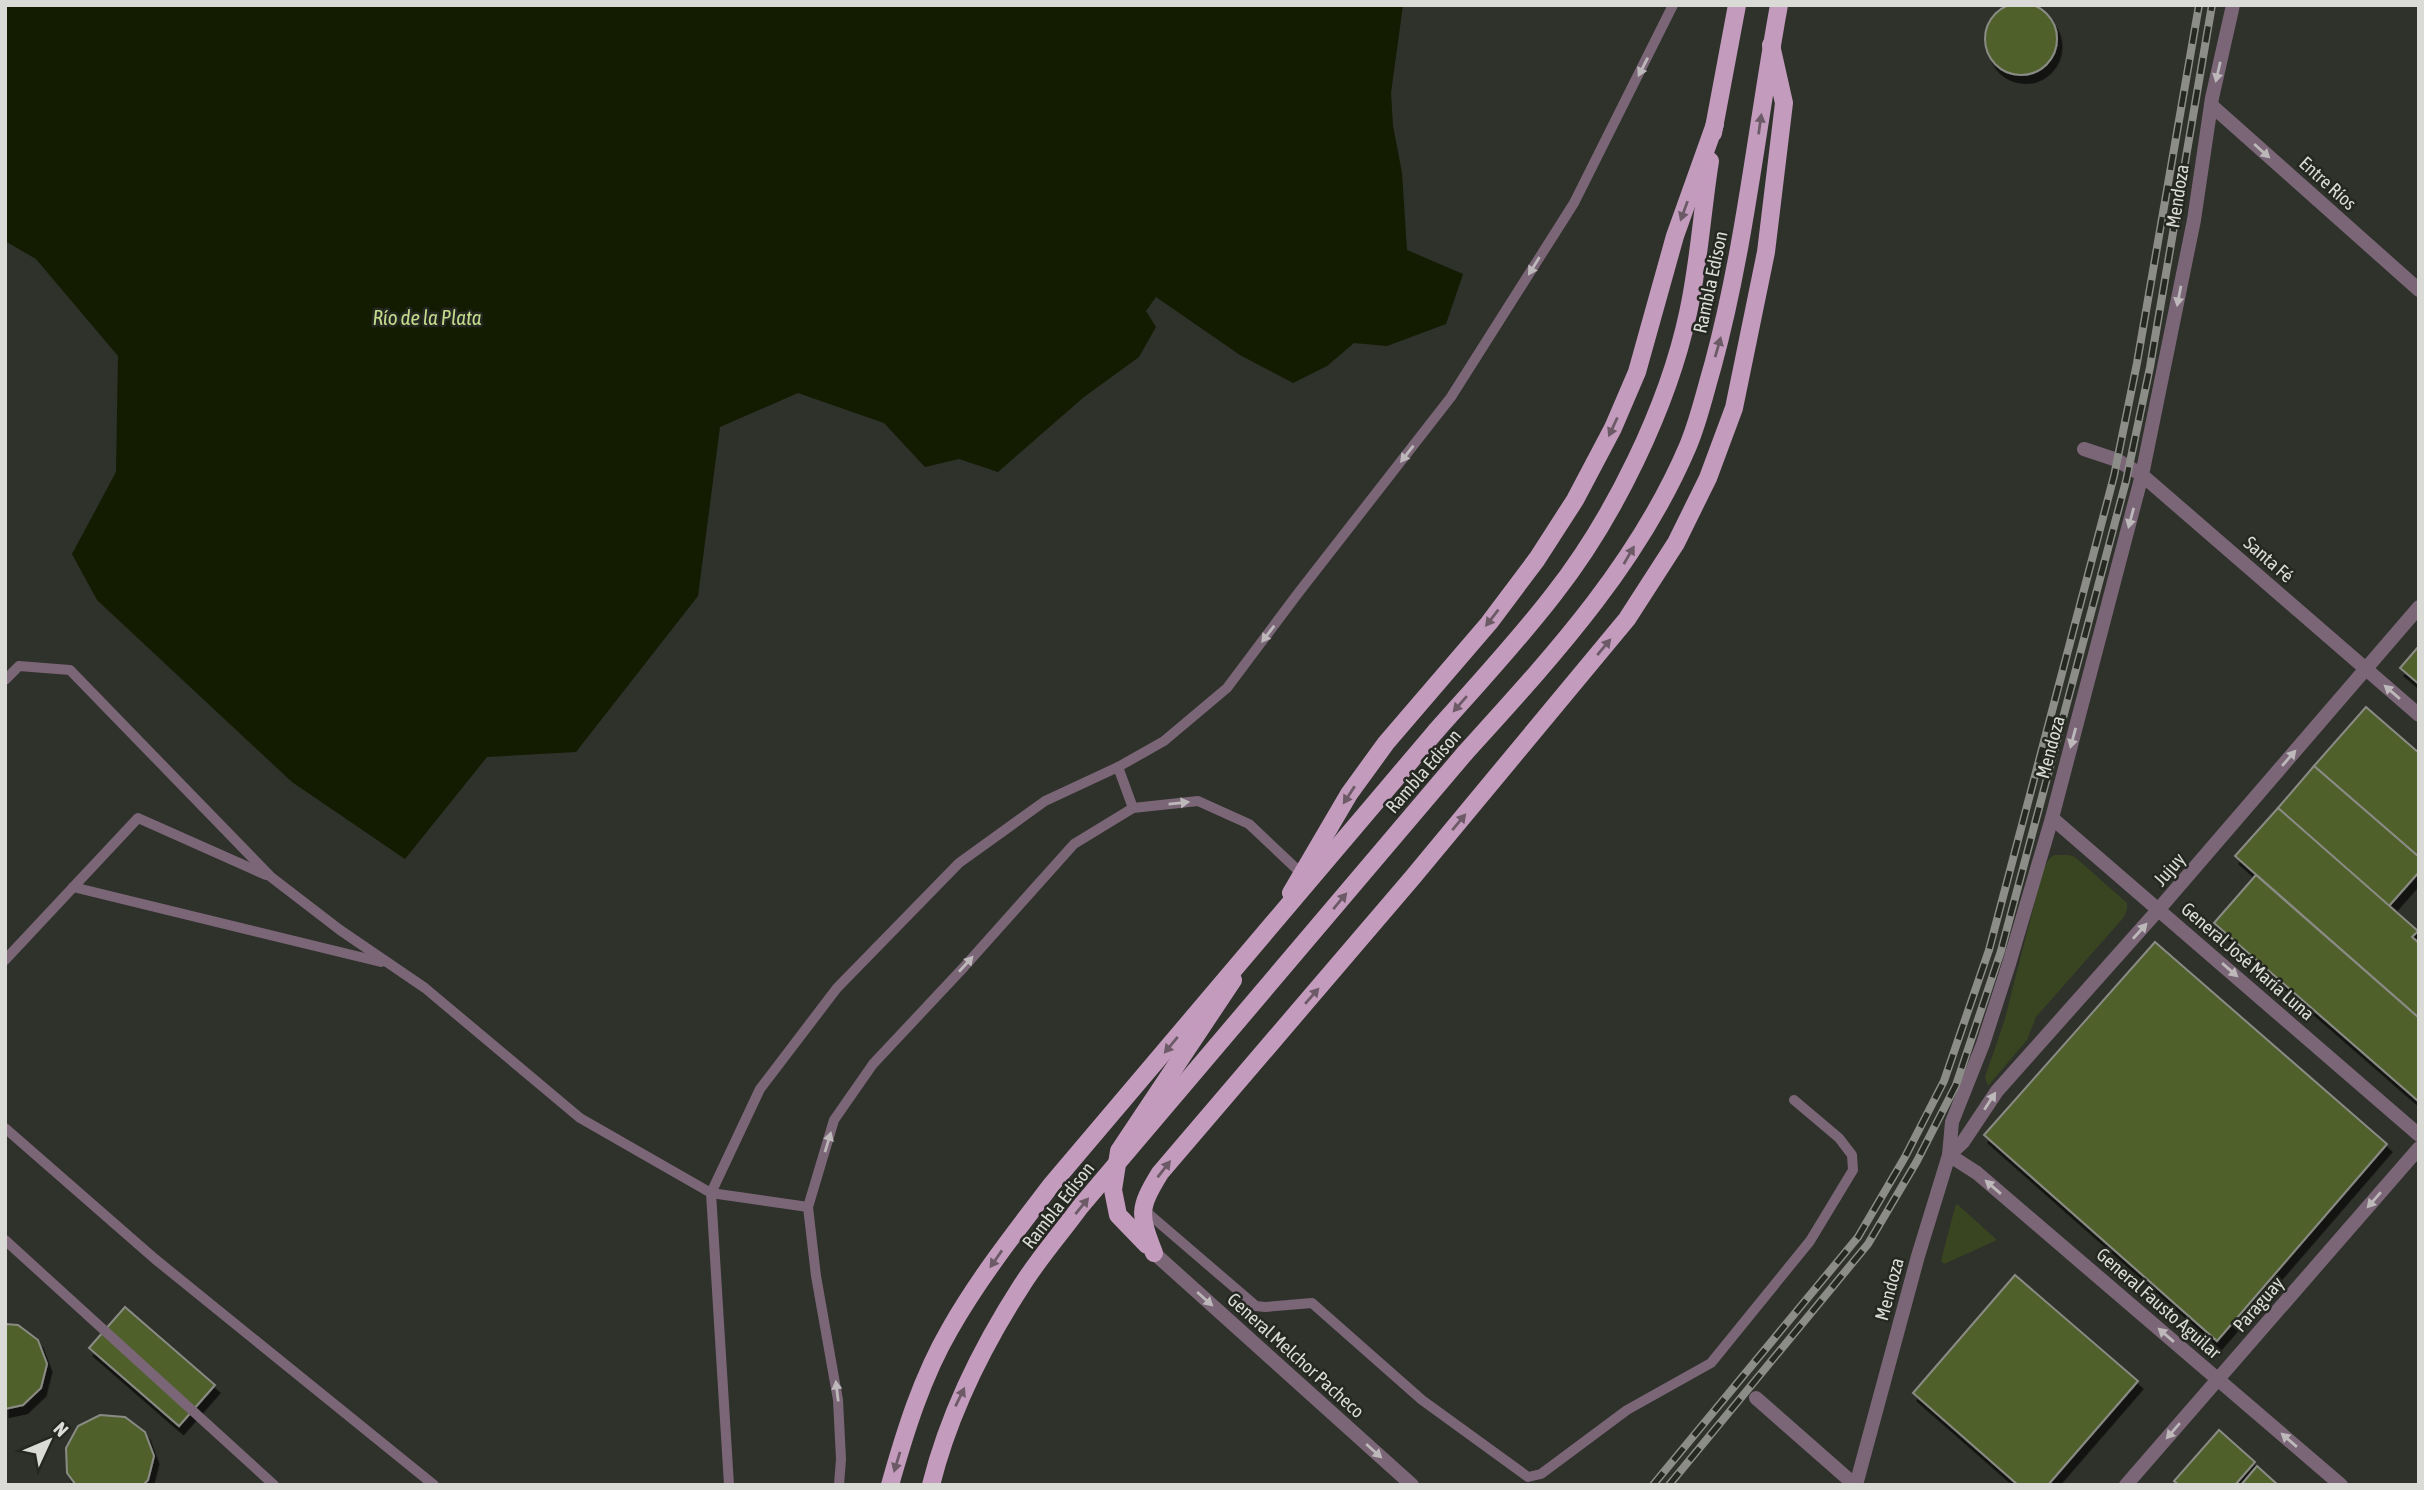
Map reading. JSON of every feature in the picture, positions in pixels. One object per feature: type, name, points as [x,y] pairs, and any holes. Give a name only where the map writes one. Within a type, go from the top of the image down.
[{"type":"main road","name":"Rambla Edison","points":[[890,1485],[917,1400],[948,1331],[995,1259],[1052,1184],[1556,593],[1593,537],[1633,464],[1665,387],[1688,314],[1715,124],[1737,5]]},
{"type":"main road","name":"Rambla Edison","points":[[931,1485],[955,1407],[984,1348],[1023,1283],[1080,1207],[1465,753],[1586,617],[1622,566],[1670,483],[1689,444],[1725,324],[1751,189],[1779,5]]},
{"type":"main road","points":[[1154,1253],[1142,1222],[1144,1200],[1160,1173],[1413,877],[1627,619],[1676,543],[1708,478],[1734,408],[1766,253],[1784,103],[1771,46]]},
{"type":"main road","points":[[1154,1253],[1118,1214],[1113,1190],[1119,1151],[1303,875],[1349,794],[1386,743],[1489,623],[1537,559],[1575,500],[1613,428],[1637,372],[1675,236],[1715,124]]},
{"type":"street","name":"Mendoza","points":[[1855,1485],[1918,1256],[1949,1155],[1952,1122],[1987,1030],[2052,818],[2142,475],[2194,220],[2211,106],[2233,5]]},
{"type":"street","name":"Entre Ríos","points":[[2211,106],[2419,290]]},
{"type":"street","name":"Santa Fé","points":[[2084,449],[2117,460],[2142,475],[2419,715]]},
{"type":"street","name":"Jujuy","points":[[1949,1155],[1963,1142],[1997,1091],[2159,909],[2419,607]]},
{"type":"street","name":"General José María Luna","points":[[2052,818],[2419,1135]]},
{"type":"street","name":"Paraguay","points":[[2126,1485],[2419,1148]]},
{"type":"street","name":"General Fausto Aguilar","points":[[1949,1155],[1978,1173],[2341,1485]]},
{"type":"street","name":"General Melchor Pacheco","points":[[1154,1253],[1412,1485]]},
{"type":"street","points":[[1756,1398],[1855,1485]]},
{"type":"lane","points":[[729,1485],[711,1194],[760,1089],[837,988],[959,863],[1045,801],[1118,767],[1164,741],[1227,688],[1451,397],[1574,203],[1673,5]]},
{"type":"lane","points":[[5,680],[19,666],[70,670],[271,877],[340,930],[425,988],[580,1118],[711,1194],[807,1207]]},
{"type":"lane","points":[[1118,767],[1133,808]]},
{"type":"lane","points":[[839,1485],[841,1460],[838,1400],[807,1207],[834,1120],[873,1064],[1074,844],[1133,808],[1198,801],[1249,824],[1303,875]]},
{"type":"lane","points":[[5,960],[138,818],[271,877]]},
{"type":"lane","points":[[73,887],[378,960],[425,988]]},
{"type":"lane","points":[[1143,1209],[1256,1306],[1312,1303],[1422,1400],[1528,1481],[1627,1410],[1711,1363],[1810,1241],[1853,1170],[1852,1155],[1839,1138],[1794,1100]]},
{"type":"lane","points":[[5,1128],[155,1259],[435,1485]]},
{"type":"lane","points":[[5,1240],[274,1485]]},
{"type":"shaded area","points":[[2054,855],[2075,857],[2127,903],[2127,909],[2124,917],[2036,1017],[2027,1040],[1988,1086],[1985,1077],[2004,1022],[2043,870]]},
{"type":"shaded area","points":[[1957,1204],[1997,1240],[1944,1264],[1941,1261]]},
{"type":"water","name":"Río de la Plata","points":[[5,5],[1403,5],[1391,93],[1393,126],[1402,173],[1407,250],[1463,274],[1446,324],[1387,346],[1354,343],[1327,366],[1293,383],[1240,355],[1156,297],[1146,311],[1156,327],[1139,357],[1084,397],[998,472],[959,459],[925,467],[884,423],[798,393],[720,427],[698,596],[576,752],[487,757],[405,859],[292,782],[97,600],[72,554],[116,472],[118,356],[36,259],[5,241]]},
{"type":"building","points":[[2028,3],[2047,13],[2055,25],[2055,53],[2047,65],[2035,73],[2014,75],[1995,65],[1987,53],[1985,32],[1995,13],[2007,5]]},
{"type":"building","points":[[2419,646],[2419,684],[2400,668]]},
{"type":"building","points":[[2366,707],[2419,753],[2419,857],[2314,766]]},
{"type":"building","points":[[2314,766],[2419,857],[2419,872],[2389,906],[2278,808]]},
{"type":"building","points":[[2278,808],[2418,931],[2412,937],[2419,943],[2419,1018],[2235,856]]},
{"type":"building","points":[[2256,875],[2419,1018],[2417,1100],[2214,923]]},
{"type":"building","points":[[2155,942],[2387,1144],[2217,1341],[1984,1135]]},
{"type":"building","points":[[2015,1275],[2138,1381],[2048,1485],[2018,1485],[1913,1393]]},
{"type":"building","points":[[125,1307],[215,1385],[179,1426],[89,1348]]},
{"type":"building","points":[[5,1324],[18,1325],[38,1340],[47,1364],[41,1388],[23,1405],[5,1409]]},
{"type":"building","points":[[100,1415],[125,1417],[145,1432],[154,1456],[148,1480],[143,1485],[76,1485],[67,1473],[66,1448],[78,1426]]},
{"type":"building","points":[[2219,1430],[2255,1462],[2235,1485],[2179,1485],[2174,1481]]},
{"type":"building","points":[[2257,1466],[2278,1485],[2241,1485]]},
{"type":"railway","points":[[1653,1485],[1858,1237],[1905,1157],[1944,1081],[1989,950],[2114,476],[2137,363],[2199,5]]},
{"type":"railway","points":[[1669,1485],[1868,1244],[1917,1161],[1956,1085],[2001,951],[2126,481],[2150,367],[2212,5]]}]
